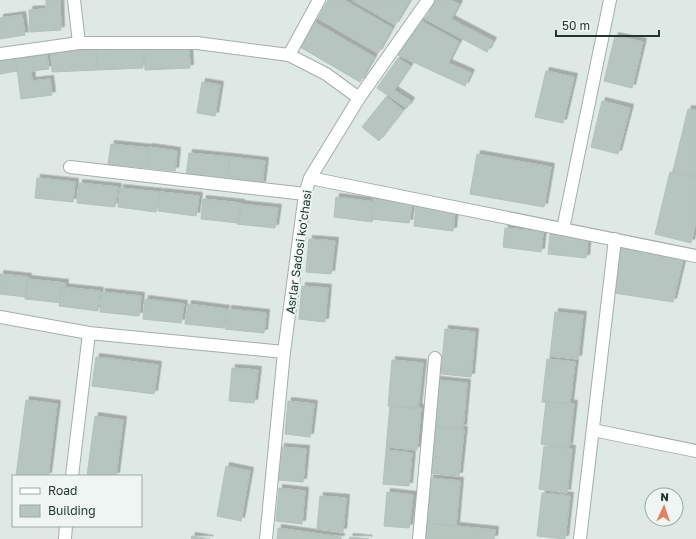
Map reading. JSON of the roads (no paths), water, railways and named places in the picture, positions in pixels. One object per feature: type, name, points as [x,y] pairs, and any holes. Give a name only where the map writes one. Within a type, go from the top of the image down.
[{"type":"street","points":[[74,0],[79,43]]},
{"type":"street","points":[[289,54],[319,0]]},
{"type":"street","name":"Asrlar Sadosi ko'chasi","points":[[266,539],[284,352],[305,194],[310,178],[359,98],[428,0]]},
{"type":"street","points":[[563,229],[610,0]]},
{"type":"street","points":[[0,54],[79,43],[197,43],[289,54],[326,74],[359,98]]},
{"type":"street","points":[[70,167],[305,194]]},
{"type":"street","points":[[310,178],[696,256]]},
{"type":"street","points":[[580,539],[615,239]]},
{"type":"street","points":[[0,317],[89,333],[284,352]]},
{"type":"street","points":[[72,475],[89,333]]},
{"type":"street","points":[[418,539],[436,358]]},
{"type":"street","points":[[593,430],[696,450]]},
{"type":"street","points":[[65,539],[66,527]]}]
